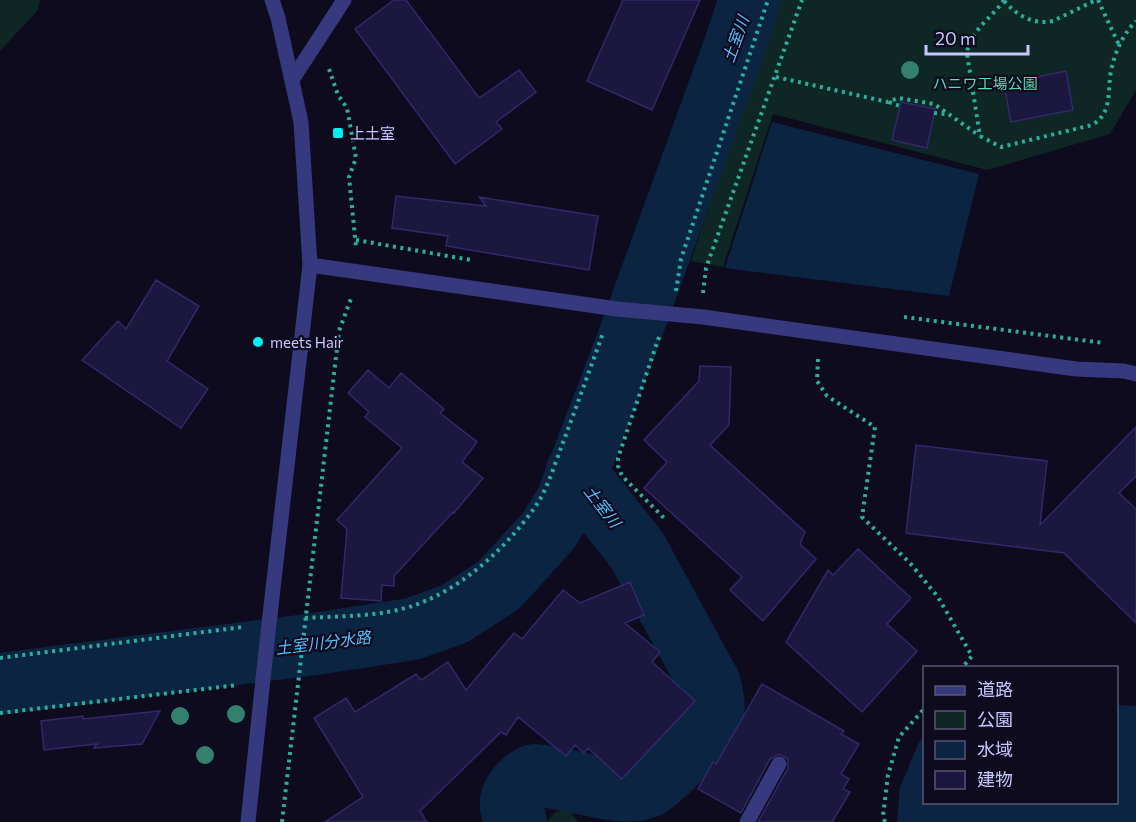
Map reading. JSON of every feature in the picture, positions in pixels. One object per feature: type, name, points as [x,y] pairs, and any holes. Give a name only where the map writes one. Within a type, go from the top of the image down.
[{"type":"street","points":[[248,822],[310,265],[301,122],[272,0]]},
{"type":"street","points":[[291,80],[344,0]]},
{"type":"street","points":[[310,265],[668,315],[704,317],[1064,368],[1124,371],[1136,374]]},
{"type":"street","points":[[747,822],[779,764]]},
{"type":"path","points":[[666,520],[622,476],[618,458],[676,294],[681,259],[768,0]]},
{"type":"path","points":[[704,317],[703,297],[706,268],[802,0]]},
{"type":"path","points":[[980,136],[967,48],[974,35],[1004,1],[1023,18],[1046,22],[1053,21],[1097,0],[1119,45]]},
{"type":"path","points":[[888,102],[898,98],[934,104],[980,136],[1001,147],[1092,125],[1101,120],[1107,108],[1111,70],[1119,45],[1136,21]]},
{"type":"path","points":[[282,822],[339,331],[353,294],[356,240],[349,177],[356,158],[348,108],[338,95],[318,39]]},
{"type":"path","points":[[776,77],[900,106]]},
{"type":"path","points":[[934,113],[947,114]]},
{"type":"path","points":[[305,618],[365,616],[426,602],[458,584],[497,550],[536,506],[548,482],[603,333]]},
{"type":"path","points":[[818,355],[817,381],[827,396],[875,427],[862,517],[910,563],[938,597],[972,656],[964,666]]},
{"type":"path","points":[[0,658],[236,627]]},
{"type":"path","points":[[0,713],[263,680]]},
{"type":"path","points":[[885,822],[883,816],[888,775],[899,737],[923,710]]},
{"type":"green space","points":[[0,0],[40,0],[38,10],[0,51]]},
{"type":"green space","name":"ハニワ工場公園","points":[[778,0],[1136,0],[1136,90],[1110,134],[987,170],[773,114],[723,267],[691,261]]},
{"type":"green space","points":[[568,809],[578,822],[547,822],[554,813]]},
{"type":"water","points":[[772,122],[979,174],[949,296],[725,268]]},
{"type":"water","points":[[1118,705],[1136,706],[1136,822],[897,822],[900,787],[923,737],[923,804],[1118,804]]},
{"type":"building","points":[[394,0],[406,0],[479,98],[519,70],[536,92],[496,122],[502,129],[455,164],[355,29]]},
{"type":"building","points":[[623,0],[700,0],[652,110],[587,81]]},
{"type":"building","points":[[1066,71],[1073,110],[1011,122],[1004,84]]},
{"type":"building","points":[[901,102],[935,109],[927,148],[892,140]]},
{"type":"building","points":[[396,196],[486,206],[479,197],[598,216],[589,270],[446,246],[448,236],[392,228]]},
{"type":"building","points":[[156,280],[199,306],[167,361],[208,389],[181,428],[82,360],[118,321],[126,329]]},
{"type":"building","points":[[700,366],[731,367],[729,425],[710,445],[805,532],[800,544],[816,559],[763,621],[730,590],[742,577],[644,488],[667,462],[644,440],[699,381]]},
{"type":"building","points":[[368,370],[389,388],[401,373],[444,409],[440,413],[477,442],[462,462],[483,478],[454,513],[394,576],[394,586],[382,585],[381,601],[341,598],[347,529],[337,520],[402,448],[365,417],[369,412],[348,393]]},
{"type":"building","points":[[1136,427],[1136,476],[1119,493],[1136,509],[1136,623],[1064,553],[906,533],[916,445],[1047,461],[1040,525]]},
{"type":"building","points":[[858,549],[911,598],[887,624],[917,651],[862,712],[786,642],[828,570],[833,575]]},
{"type":"building","points":[[630,582],[644,615],[625,623],[660,652],[652,662],[695,701],[622,779],[588,748],[584,753],[575,745],[566,756],[518,717],[506,735],[501,732],[420,811],[427,822],[325,822],[363,797],[314,718],[346,698],[355,712],[416,674],[421,680],[448,662],[466,690],[514,633],[522,639],[563,590],[580,603]]},
{"type":"building","points":[[762,684],[844,731],[841,734],[859,744],[841,774],[849,779],[843,789],[850,792],[832,822],[758,822],[788,768],[788,759],[779,754],[770,759],[741,813],[698,789],[713,762],[716,764]]},
{"type":"building","points":[[160,711],[142,744],[94,748],[97,744],[44,750],[41,721]]},
{"type":"waterway","name":"土室川分水路","points":[[0,684],[315,644],[412,629],[454,614],[499,585],[549,530],[566,502],[628,340],[750,0]]},
{"type":"waterway","name":"土室川","points":[[516,822],[511,809],[512,797],[521,784],[534,775],[609,789],[637,790],[647,787],[671,768],[707,728],[712,718],[713,701],[710,684],[637,550],[576,473]]},
{"type":"place","name":"上土室","points":[[338,133]]},
{"type":"place","name":"meets Hair","points":[[258,342]]}]
